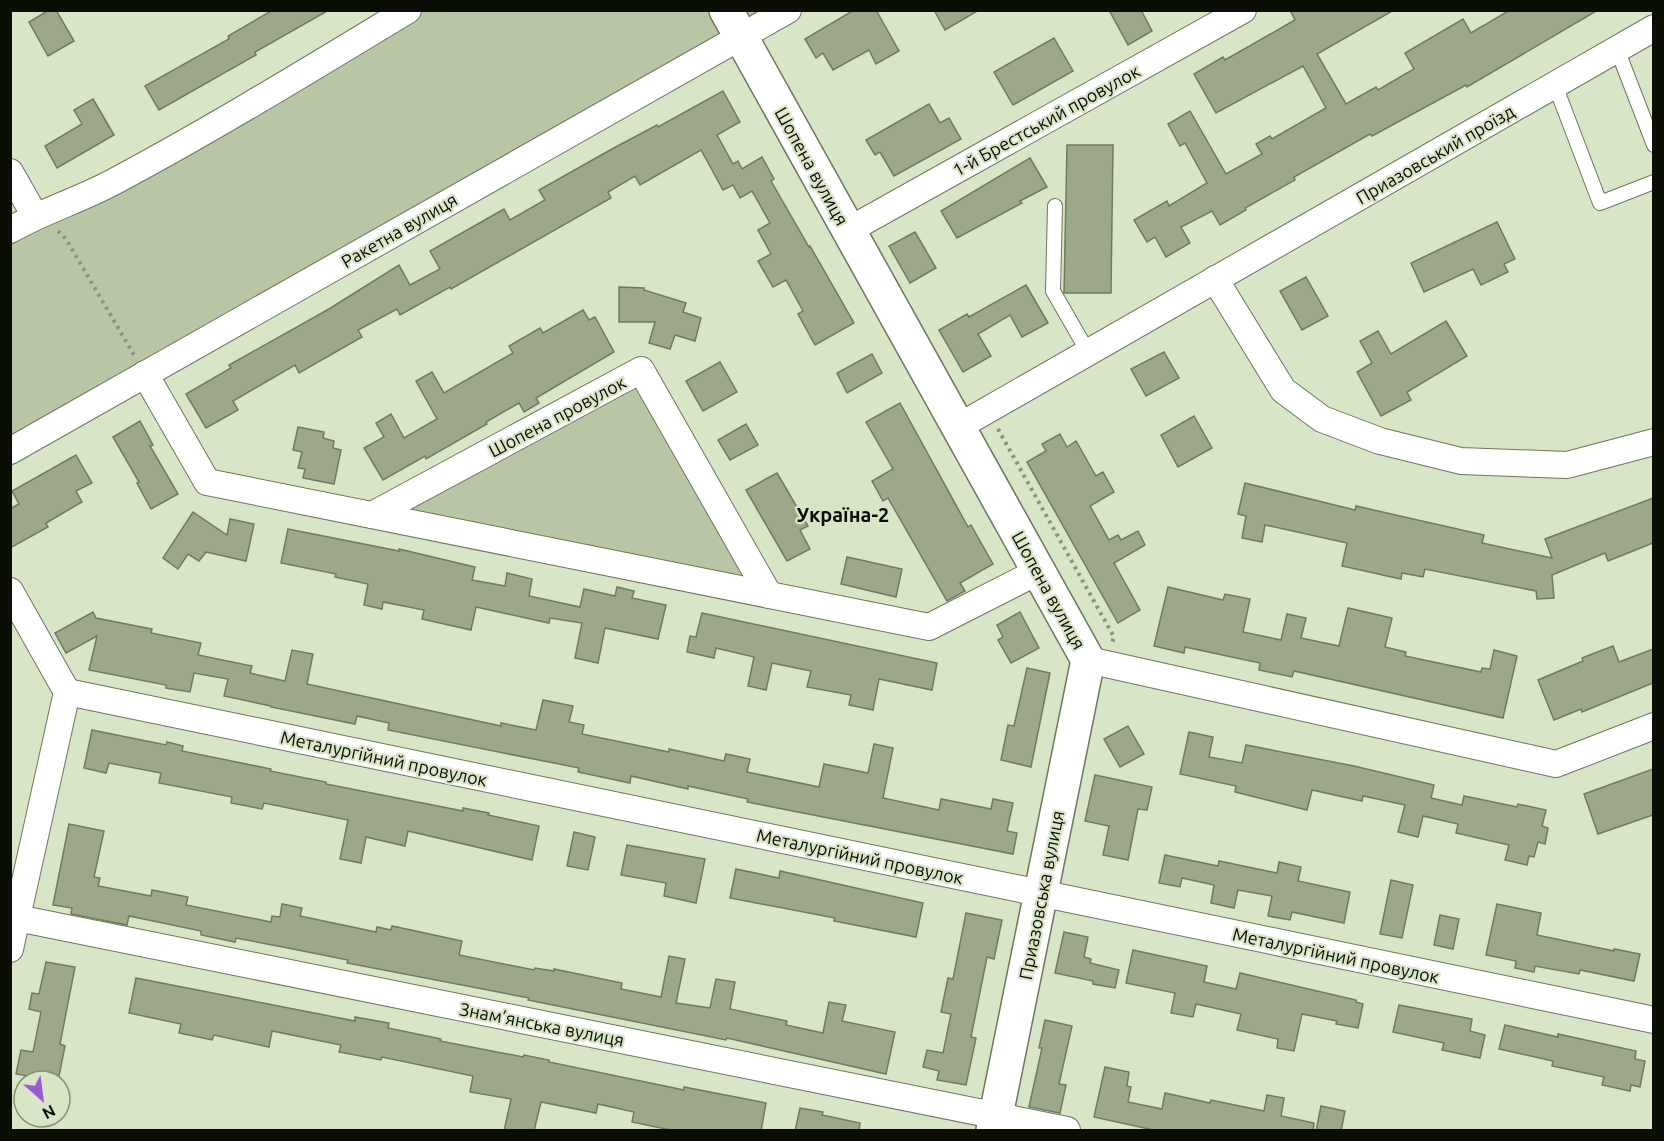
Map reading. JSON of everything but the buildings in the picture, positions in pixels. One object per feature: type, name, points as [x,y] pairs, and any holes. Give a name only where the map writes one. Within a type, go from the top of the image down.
[{"type":"street","points":[[10,230],[35,216],[90,195],[162,156],[408,10]]},
{"type":"street","name":"Ракетна вулиця","points":[[10,451],[145,374],[733,24],[788,10]]},
{"type":"street","name":"1-й Брестський провулок","points":[[849,230],[1243,10]]},
{"type":"street","name":"Шопена вулиця","points":[[733,24],[1088,660],[1556,764],[1653,726]]},
{"type":"street","name":"Приазовський проїзд","points":[[958,427],[1653,28]]},
{"type":"street","points":[[10,172],[35,216]]},
{"type":"street","points":[[1215,279],[1283,390],[1322,419],[1380,441],[1461,461],[1567,465],[1653,442]]},
{"type":"street","name":"Шопена провулок","points":[[372,515],[640,370],[769,595]]},
{"type":"street","points":[[145,374],[207,482],[929,627],[1039,572]]},
{"type":"street","points":[[10,591],[67,692],[10,949]]},
{"type":"street","name":"Приазовська вулиця","points":[[994,1123],[1088,660]]},
{"type":"street","name":"Металургійний провулок","points":[[67,692],[1653,1020]]},
{"type":"street","name":"Знам’янська вулиця","points":[[17,918],[994,1123],[1067,1131]]},
{"type":"lane","points":[[1617,49],[1653,145]]},
{"type":"lane","points":[[1555,84],[1600,203],[1653,182]]},
{"type":"lane","points":[[1054,206],[1053,291],[1088,352]]},
{"type":"path","points":[[35,216],[55,228],[66,239],[145,374]]},
{"type":"path","points":[[987,410],[1114,637]]},
{"type":"green space","points":[[424,11],[766,11],[11,439],[10,239],[166,163]]},
{"type":"green space","points":[[636,385],[747,579],[405,510]]},
{"type":"district","name":"Україна-2","points":[[843,514]]}]
